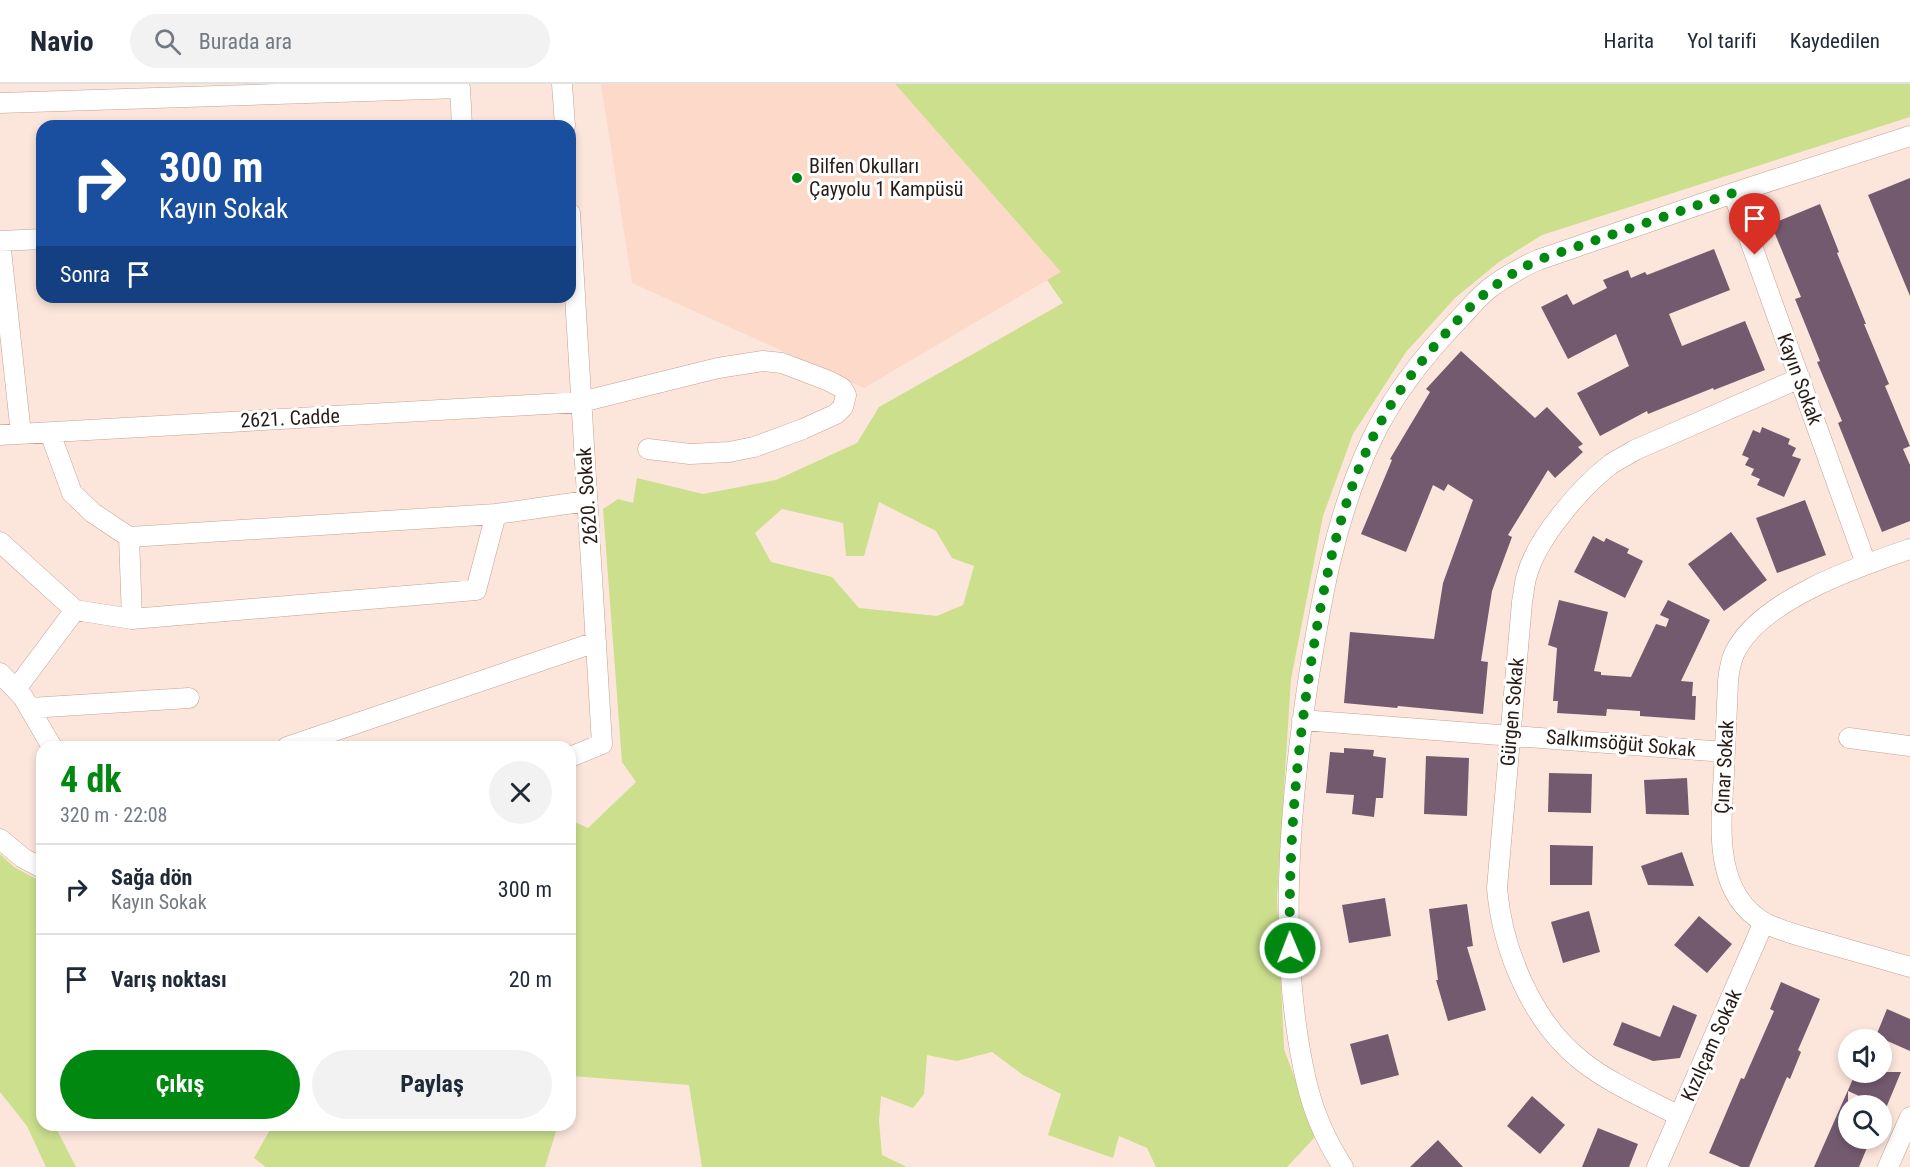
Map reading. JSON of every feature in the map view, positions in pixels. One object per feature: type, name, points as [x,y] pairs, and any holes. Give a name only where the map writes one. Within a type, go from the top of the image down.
[{"type":"street","points":[[562,84],[565,120]]},
{"type":"street","points":[[0,103],[460,88],[462,120]]},
{"type":"street","points":[[1343,1167],[1329,1142],[1312,1102],[1302,1059],[1291,966],[1290,860],[1302,720],[1324,586],[1352,490],[1385,414],[1436,344],[1492,286],[1514,271],[1538,260],[1733,193],[1910,136]]},
{"type":"street","name":"Kayın Sokak","points":[[1733,193],[1866,564]]},
{"type":"street","points":[[21,434],[0,241],[36,239]]},
{"type":"street","name":"2620. Sokak","points":[[575,303],[602,744],[576,755]]},
{"type":"street","name":"2621. Cadde","points":[[0,435],[581,402],[718,368],[763,361],[782,363],[829,381],[842,388],[846,395],[843,406],[836,414],[804,429],[754,447],[729,452],[690,454],[648,449]]},
{"type":"street","name":"Gürgen Sokak","points":[[1679,1116],[1596,1071],[1572,1053],[1538,1009],[1514,964],[1502,927],[1497,888],[1522,602],[1527,575],[1536,552],[1560,518],[1592,481],[1612,464],[1635,450],[1800,378]]},
{"type":"street","points":[[50,432],[72,493],[93,513],[129,537],[496,514],[587,501]]},
{"type":"street","points":[[0,542],[75,610],[132,619],[476,590],[496,514]]},
{"type":"street","points":[[129,537],[132,619]]},
{"type":"street","name":"Çınar Sokak","points":[[1910,549],[1866,564],[1812,588],[1763,619],[1744,639],[1730,667],[1722,840],[1727,873],[1733,889],[1741,901],[1764,922],[1791,933],[1910,967]]},
{"type":"street","points":[[16,689],[75,610]]},
{"type":"street","points":[[305,741],[596,642]]},
{"type":"street","points":[[0,673],[30,708],[49,741]]},
{"type":"street","points":[[30,708],[189,698]]},
{"type":"street","name":"Salkımsöğüt Sokak","points":[[1302,720],[1511,734],[1725,752]]},
{"type":"street","points":[[1849,738],[1910,746]]},
{"type":"street","points":[[0,839],[23,858],[36,865]]},
{"type":"street","name":"Kızılçam Sokak","points":[[1657,1167],[1764,922]]},
{"type":"street","points":[[1888,1167],[1910,1117]]},
{"type":"shaded area","name":"Bilfen Okulları Çayyolu 1 Kampüsü","points":[[601,84],[895,84],[1061,272],[864,388],[632,283]]},
{"type":"green space","points":[[895,84],[1910,84],[1910,117],[1542,235],[1499,262],[1455,298],[1406,352],[1353,434],[1323,516],[1291,679],[1277,897],[1284,1049],[1316,1136],[1287,1167],[1156,1167],[1147,1148],[1119,1136],[1113,1158],[1048,1135],[1061,1094],[1023,1075],[992,1052],[957,1061],[927,1055],[924,1094],[913,1108],[881,1096],[879,1121],[882,1155],[907,1167],[702,1167],[689,1085],[576,1076],[576,823],[588,828],[636,782],[622,762],[603,509],[618,499],[633,503],[637,478],[703,494],[776,480],[857,443],[879,407],[1063,303],[1047,280],[1061,272]],"holes":[[[879,502],[936,531],[952,558],[974,566],[963,605],[937,616],[859,608],[832,577],[771,562],[755,533],[782,509],[843,523],[846,556],[864,556]]]},
{"type":"green space","points":[[0,854],[14,867],[36,879],[36,1131],[58,1131],[76,1167],[46,1167],[27,1126],[0,1092]]},
{"type":"green space","points":[[269,1131],[556,1131],[545,1167],[266,1167],[254,1158]]},
{"type":"building","points":[[1910,178],[1910,296],[1868,195]]},
{"type":"building","points":[[1820,204],[1866,324],[1864,324],[1889,384],[1885,386],[1910,446],[1903,449],[1910,465],[1910,521],[1882,532],[1838,423],[1842,421],[1817,362],[1820,361],[1795,299],[1801,297],[1771,224]]},
{"type":"building","points":[[1714,249],[1730,290],[1669,314],[1682,346],[1745,321],[1765,370],[1648,414],[1647,411],[1600,436],[1577,393],[1629,366],[1616,334],[1568,359],[1541,307],[1567,294],[1573,305],[1607,288],[1603,280],[1628,270],[1631,278],[1645,272],[1647,275]]},
{"type":"building","points":[[1461,351],[1535,418],[1547,407],[1583,444],[1578,447],[1583,452],[1555,478],[1548,470],[1508,535],[1512,537],[1492,591],[1481,661],[1488,662],[1483,714],[1344,703],[1350,632],[1434,639],[1443,583],[1473,500],[1448,484],[1444,491],[1433,485],[1406,552],[1361,534],[1392,460],[1390,459],[1430,392],[1426,389]]},
{"type":"building","points":[[1762,427],[1790,439],[1788,444],[1796,448],[1792,456],[1801,459],[1784,497],[1757,485],[1760,479],[1751,475],[1754,469],[1745,465],[1749,458],[1742,455],[1753,430],[1760,433]]},
{"type":"building","points":[[1805,500],[1826,555],[1777,573],[1756,518]]},
{"type":"building","points":[[1731,532],[1767,580],[1724,611],[1688,564]]},
{"type":"building","points":[[1593,536],[1604,542],[1606,538],[1629,549],[1627,553],[1643,561],[1625,598],[1574,572]]},
{"type":"building","points":[[1559,600],[1608,612],[1594,671],[1601,672],[1601,675],[1631,677],[1656,624],[1666,627],[1669,619],[1660,615],[1668,600],[1710,620],[1681,681],[1693,682],[1692,696],[1696,696],[1695,720],[1640,716],[1640,711],[1607,709],[1606,716],[1557,713],[1558,701],[1553,701],[1557,648],[1548,645]]},
{"type":"building","points":[[1344,748],[1374,750],[1373,756],[1386,758],[1383,798],[1376,798],[1374,817],[1352,814],[1354,795],[1326,793],[1330,752],[1344,753]]},
{"type":"building","points":[[1426,756],[1469,758],[1467,816],[1424,814]]},
{"type":"building","points":[[1549,773],[1592,774],[1591,813],[1548,812]]},
{"type":"building","points":[[1687,778],[1689,815],[1646,814],[1644,780]]},
{"type":"building","points":[[1550,845],[1593,846],[1592,885],[1550,885]]},
{"type":"building","points":[[1682,852],[1694,886],[1648,885],[1641,866]]},
{"type":"building","points":[[1385,898],[1391,936],[1349,943],[1342,905]]},
{"type":"building","points":[[1467,904],[1473,946],[1467,947],[1486,1010],[1448,1021],[1436,980],[1438,980],[1429,909]]},
{"type":"building","points":[[1589,911],[1600,952],[1563,963],[1551,922]]},
{"type":"building","points":[[1699,916],[1732,944],[1707,973],[1674,945]]},
{"type":"building","points":[[1781,982],[1820,999],[1798,1050],[1801,1052],[1790,1079],[1787,1077],[1749,1167],[1741,1167],[1709,1153],[1741,1078],[1744,1079],[1774,1011],[1770,1009]]},
{"type":"building","points":[[1673,1005],[1697,1015],[1680,1058],[1653,1061],[1613,1045],[1622,1022],[1660,1037]]},
{"type":"building","points":[[1887,1009],[1910,1019],[1910,1051],[1892,1043],[1892,1029],[1879,1029]]},
{"type":"building","points":[[1388,1034],[1399,1075],[1361,1085],[1350,1044]]},
{"type":"building","points":[[1892,1072],[1901,1072],[1891,1095],[1857,1095],[1848,1091],[1848,1095],[1846,1095],[1851,1083],[1892,1083]]},
{"type":"building","points":[[1532,1096],[1565,1125],[1540,1154],[1507,1126]]},
{"type":"building","points":[[1838,1113],[1838,1149],[1866,1149],[1859,1167],[1814,1167]]},
{"type":"building","points":[[1598,1128],[1638,1144],[1629,1167],[1582,1167]]},
{"type":"building","points":[[1438,1140],[1463,1167],[1410,1167]]},
{"type":"place","name":"Bilfen Okulları Çayyolu 1 Kampüsü","points":[[797,178]]},
{"type":"route","points":[[1290,948],[1290,860],[1295,788],[1302,720],[1324,586],[1337,535],[1371,442],[1385,414],[1403,387],[1436,344],[1492,286],[1514,271],[1538,260],[1733,193],[1755,255]]}]
